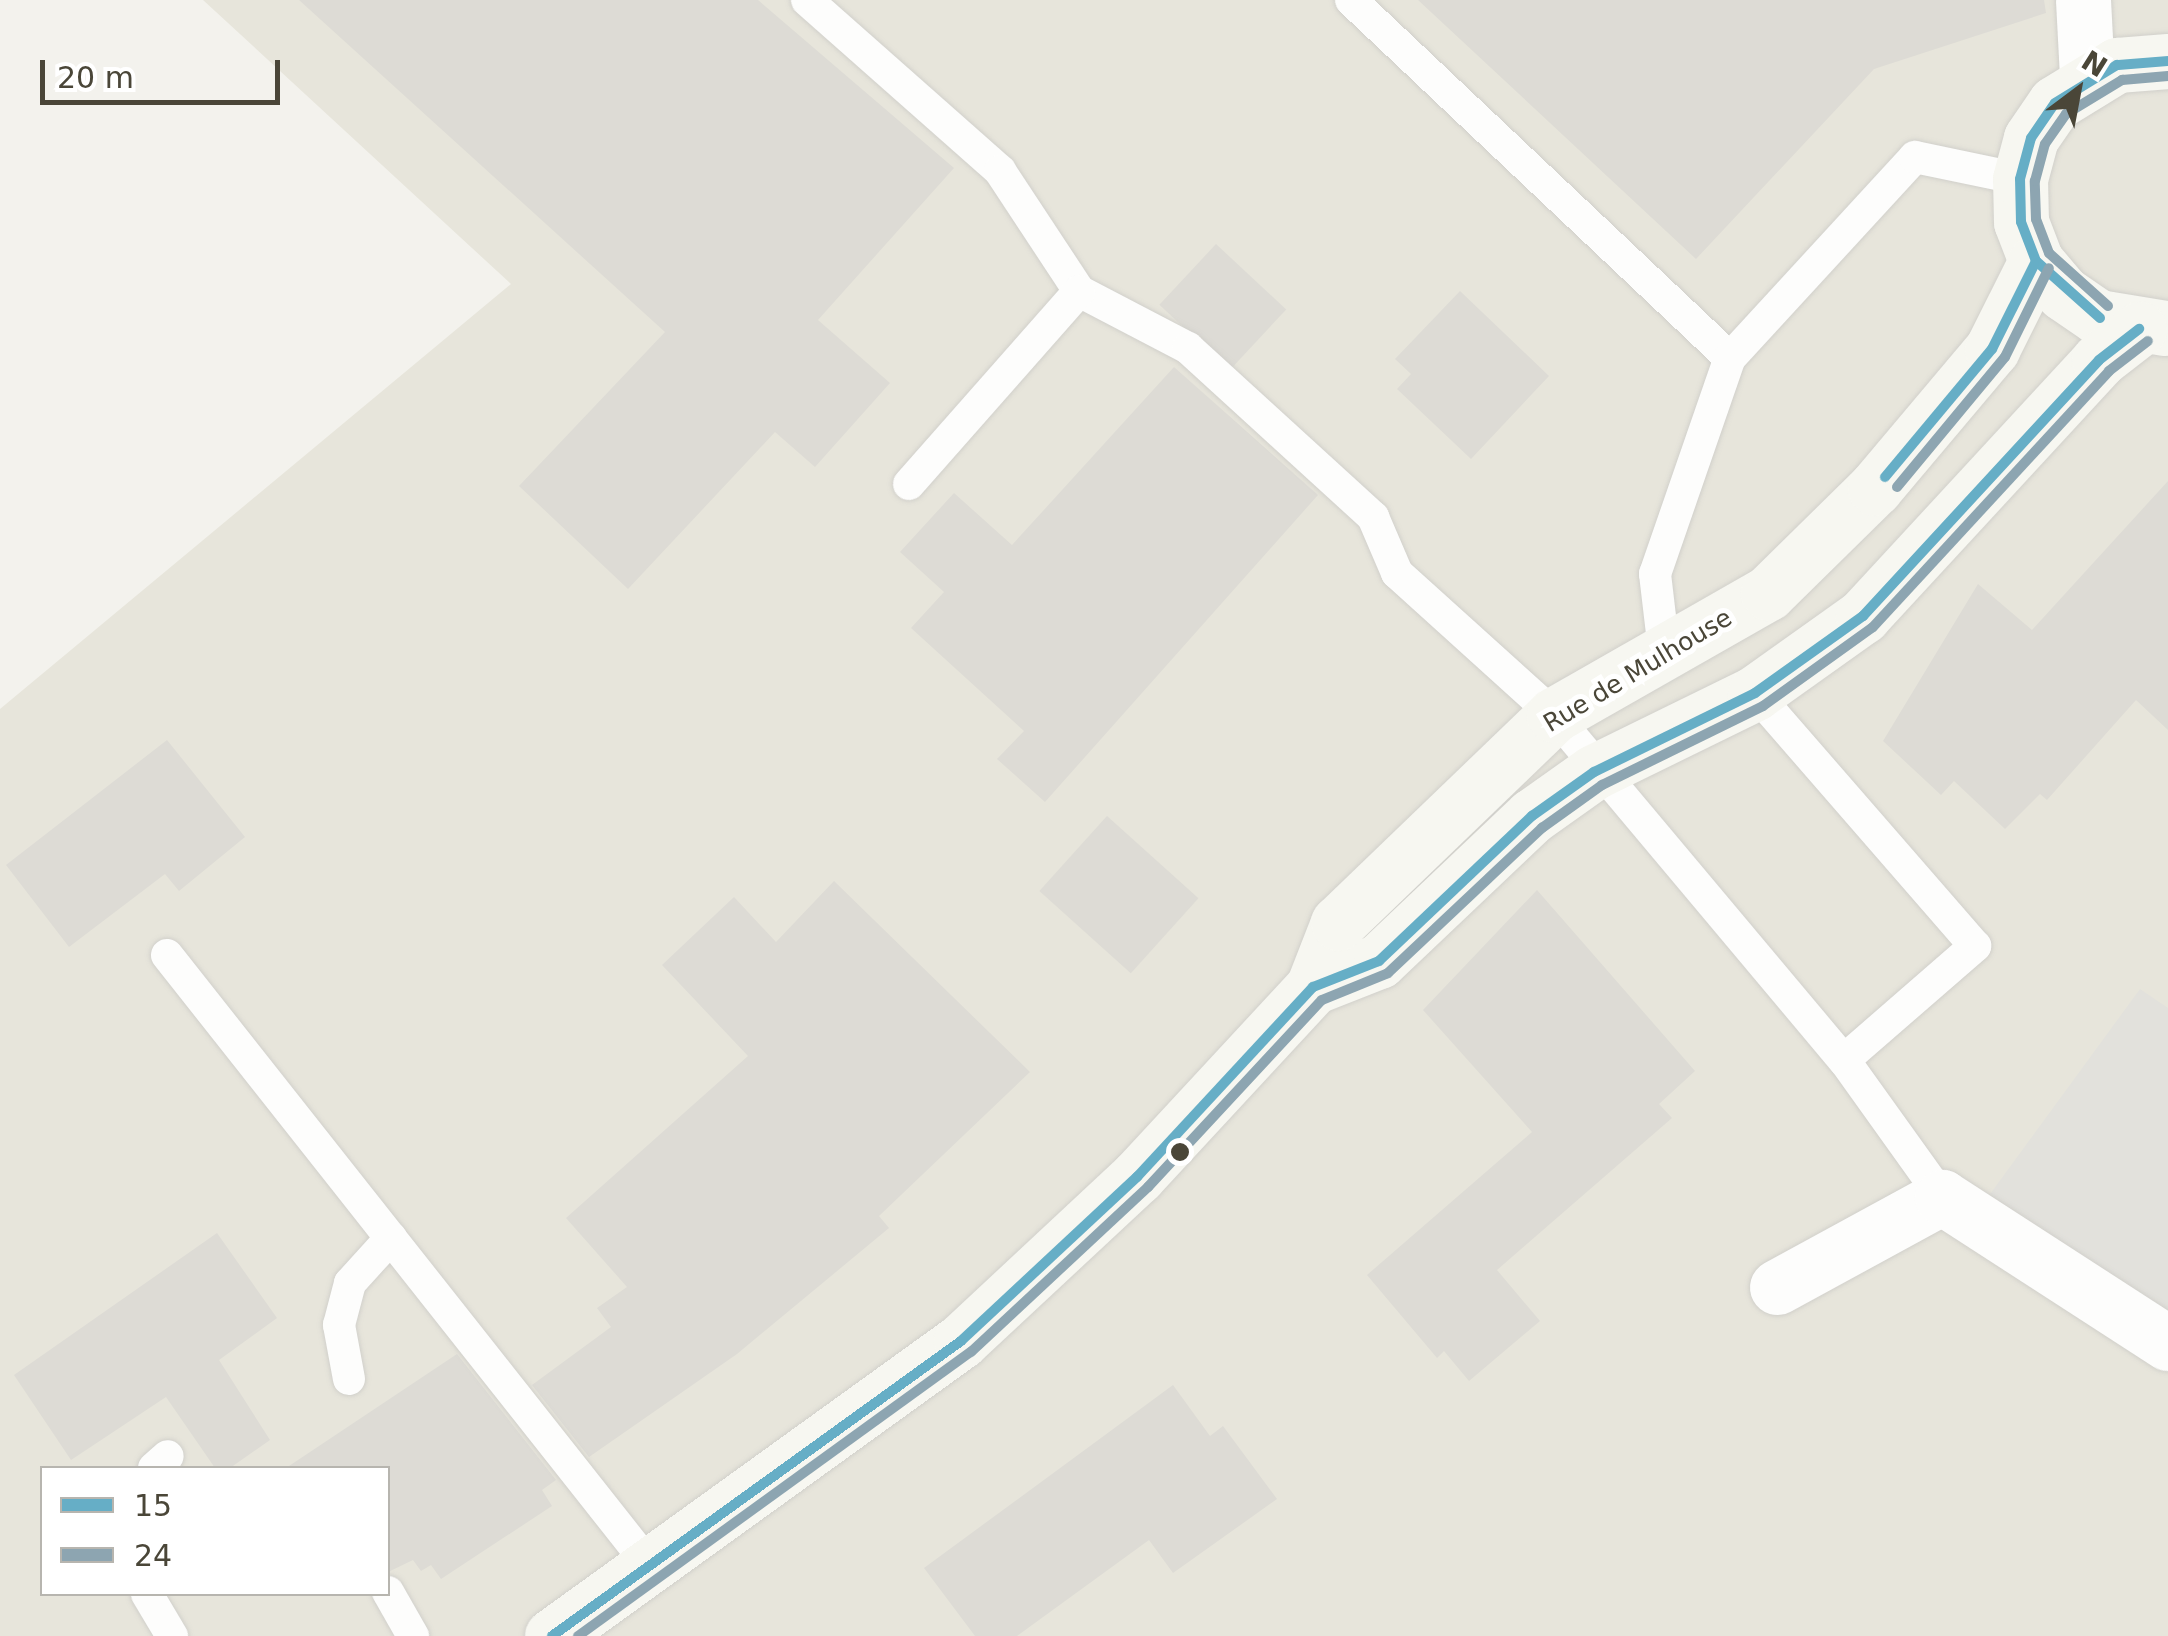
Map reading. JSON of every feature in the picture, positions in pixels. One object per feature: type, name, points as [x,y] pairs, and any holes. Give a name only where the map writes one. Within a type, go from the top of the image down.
[{"type":"main road","points":[[2154,328],[2098,318],[2062,294],[2036,261],[2021,222],[2020,178],[2031,138],[2054,103],[2087,78],[2118,65],[2168,61]]},
{"type":"main road","name":"Rue de Mulhouse","points":[[552,1636],[653,1570],[961,1340],[1137,1177],[1313,987],[1338,923],[1554,715],[1665,658],[1768,593],[1875,488],[1992,348],[2036,261]]},
{"type":"main road","name":"Rue de Mulhouse","points":[[1313,987],[1379,962],[1532,816],[1594,772],[1755,693],[1863,616],[2099,360],[2154,328]]},
{"type":"street","points":[[2083,0],[2087,78]]},
{"type":"street","points":[[1777,1287],[1942,1197],[2168,1343]]},
{"type":"lane","points":[[808,0],[1000,171],[1079,291],[1188,348],[1373,517],[1397,573],[1554,715],[1594,772],[1844,1060],[1942,1197]]},
{"type":"lane","points":[[1351,0],[1730,358]]},
{"type":"lane","points":[[1665,658],[1655,574],[1730,358],[1914,157],[2020,178]]},
{"type":"lane","points":[[909,484],[1079,291]]},
{"type":"lane","points":[[1755,693],[1976,946],[1844,1060]]},
{"type":"lane","points":[[168,955],[653,1570]]},
{"type":"lane","points":[[349,1379],[339,1325],[350,1283],[391,1238]]},
{"type":"lane","points":[[148,1596],[172,1636]]},
{"type":"lane","points":[[390,1596],[413,1636]]},
{"type":"shaded area","points":[[203,0],[2168,0],[2168,1636],[0,1636],[0,709],[511,284]]},
{"type":"shaded area","points":[[2140,989],[2168,1008],[2168,1335],[1974,1216]]},
{"type":"building","points":[[299,0],[758,0],[954,168],[818,320],[890,383],[815,467],[775,432],[628,589],[519,486],[665,332]]},
{"type":"building","points":[[1418,0],[2044,0],[2046,13],[1874,69],[1696,259]]},
{"type":"building","points":[[1216,244],[1286,309],[1230,370],[1159,305]]},
{"type":"building","points":[[1460,291],[1549,376],[1471,459],[1397,389],[1411,374],[1395,359]]},
{"type":"building","points":[[1174,367],[1318,495],[1045,802],[997,759],[1024,731],[911,628],[944,592],[900,552],[954,493],[1012,545]]},
{"type":"building","points":[[2168,481],[2168,730],[2136,700],[2047,800],[2040,794],[2005,829],[1954,781],[1941,795],[1883,741],[1978,584],[2032,630]]},
{"type":"building","points":[[167,740],[245,837],[179,891],[165,874],[69,947],[6,865]]},
{"type":"building","points":[[1107,816],[1198,898],[1131,973],[1039,891]]},
{"type":"building","points":[[834,881],[1030,1072],[879,1216],[889,1228],[737,1354],[589,1457],[532,1385],[611,1327],[597,1308],[627,1287],[566,1218],[748,1056],[662,965],[734,897],[776,942]]},
{"type":"building","points":[[1537,890],[1695,1071],[1659,1104],[1672,1118],[1497,1270],[1540,1321],[1469,1381],[1444,1351],[1437,1358],[1367,1275],[1532,1132],[1423,1010]]},
{"type":"building","points":[[217,1233],[277,1318],[219,1360],[270,1440],[233,1466],[214,1466],[166,1397],[71,1460],[14,1375]]},
{"type":"building","points":[[457,1354],[556,1480],[542,1490],[552,1506],[441,1579],[431,1565],[421,1571],[413,1560],[390,1571],[390,1466],[289,1466]]},
{"type":"building","points":[[1173,1385],[1210,1436],[1223,1426],[1277,1499],[1173,1573],[1149,1540],[1017,1636],[975,1636],[924,1568]]},
{"type":"transit line","name":"15","points":[[2100,318],[2036,261],[2021,222],[2020,179],[2031,138],[2055,103],[2117,65],[2168,61]]},
{"type":"transit line","name":"24","points":[[2108,306],[2049,253],[2036,219],[2035,181],[2045,144],[2066,114],[2122,80],[2168,76]]},
{"type":"transit line","name":"15","points":[[1885,477],[1992,349],[2036,261]]},
{"type":"transit line","name":"24","points":[[1897,487],[2005,357],[2049,268]]},
{"type":"transit line","name":"15","points":[[552,1636],[961,1341],[1137,1177],[1313,987],[1379,961],[1532,816],[1594,772],[1755,693],[1863,616],[2099,360],[2139,329]]},
{"type":"transit line","name":"24","points":[[578,1636],[971,1352],[1148,1187],[1322,1000],[1388,973],[1542,828],[1602,785],[1763,706],[1873,627],[2109,371],[2148,341]]}]
